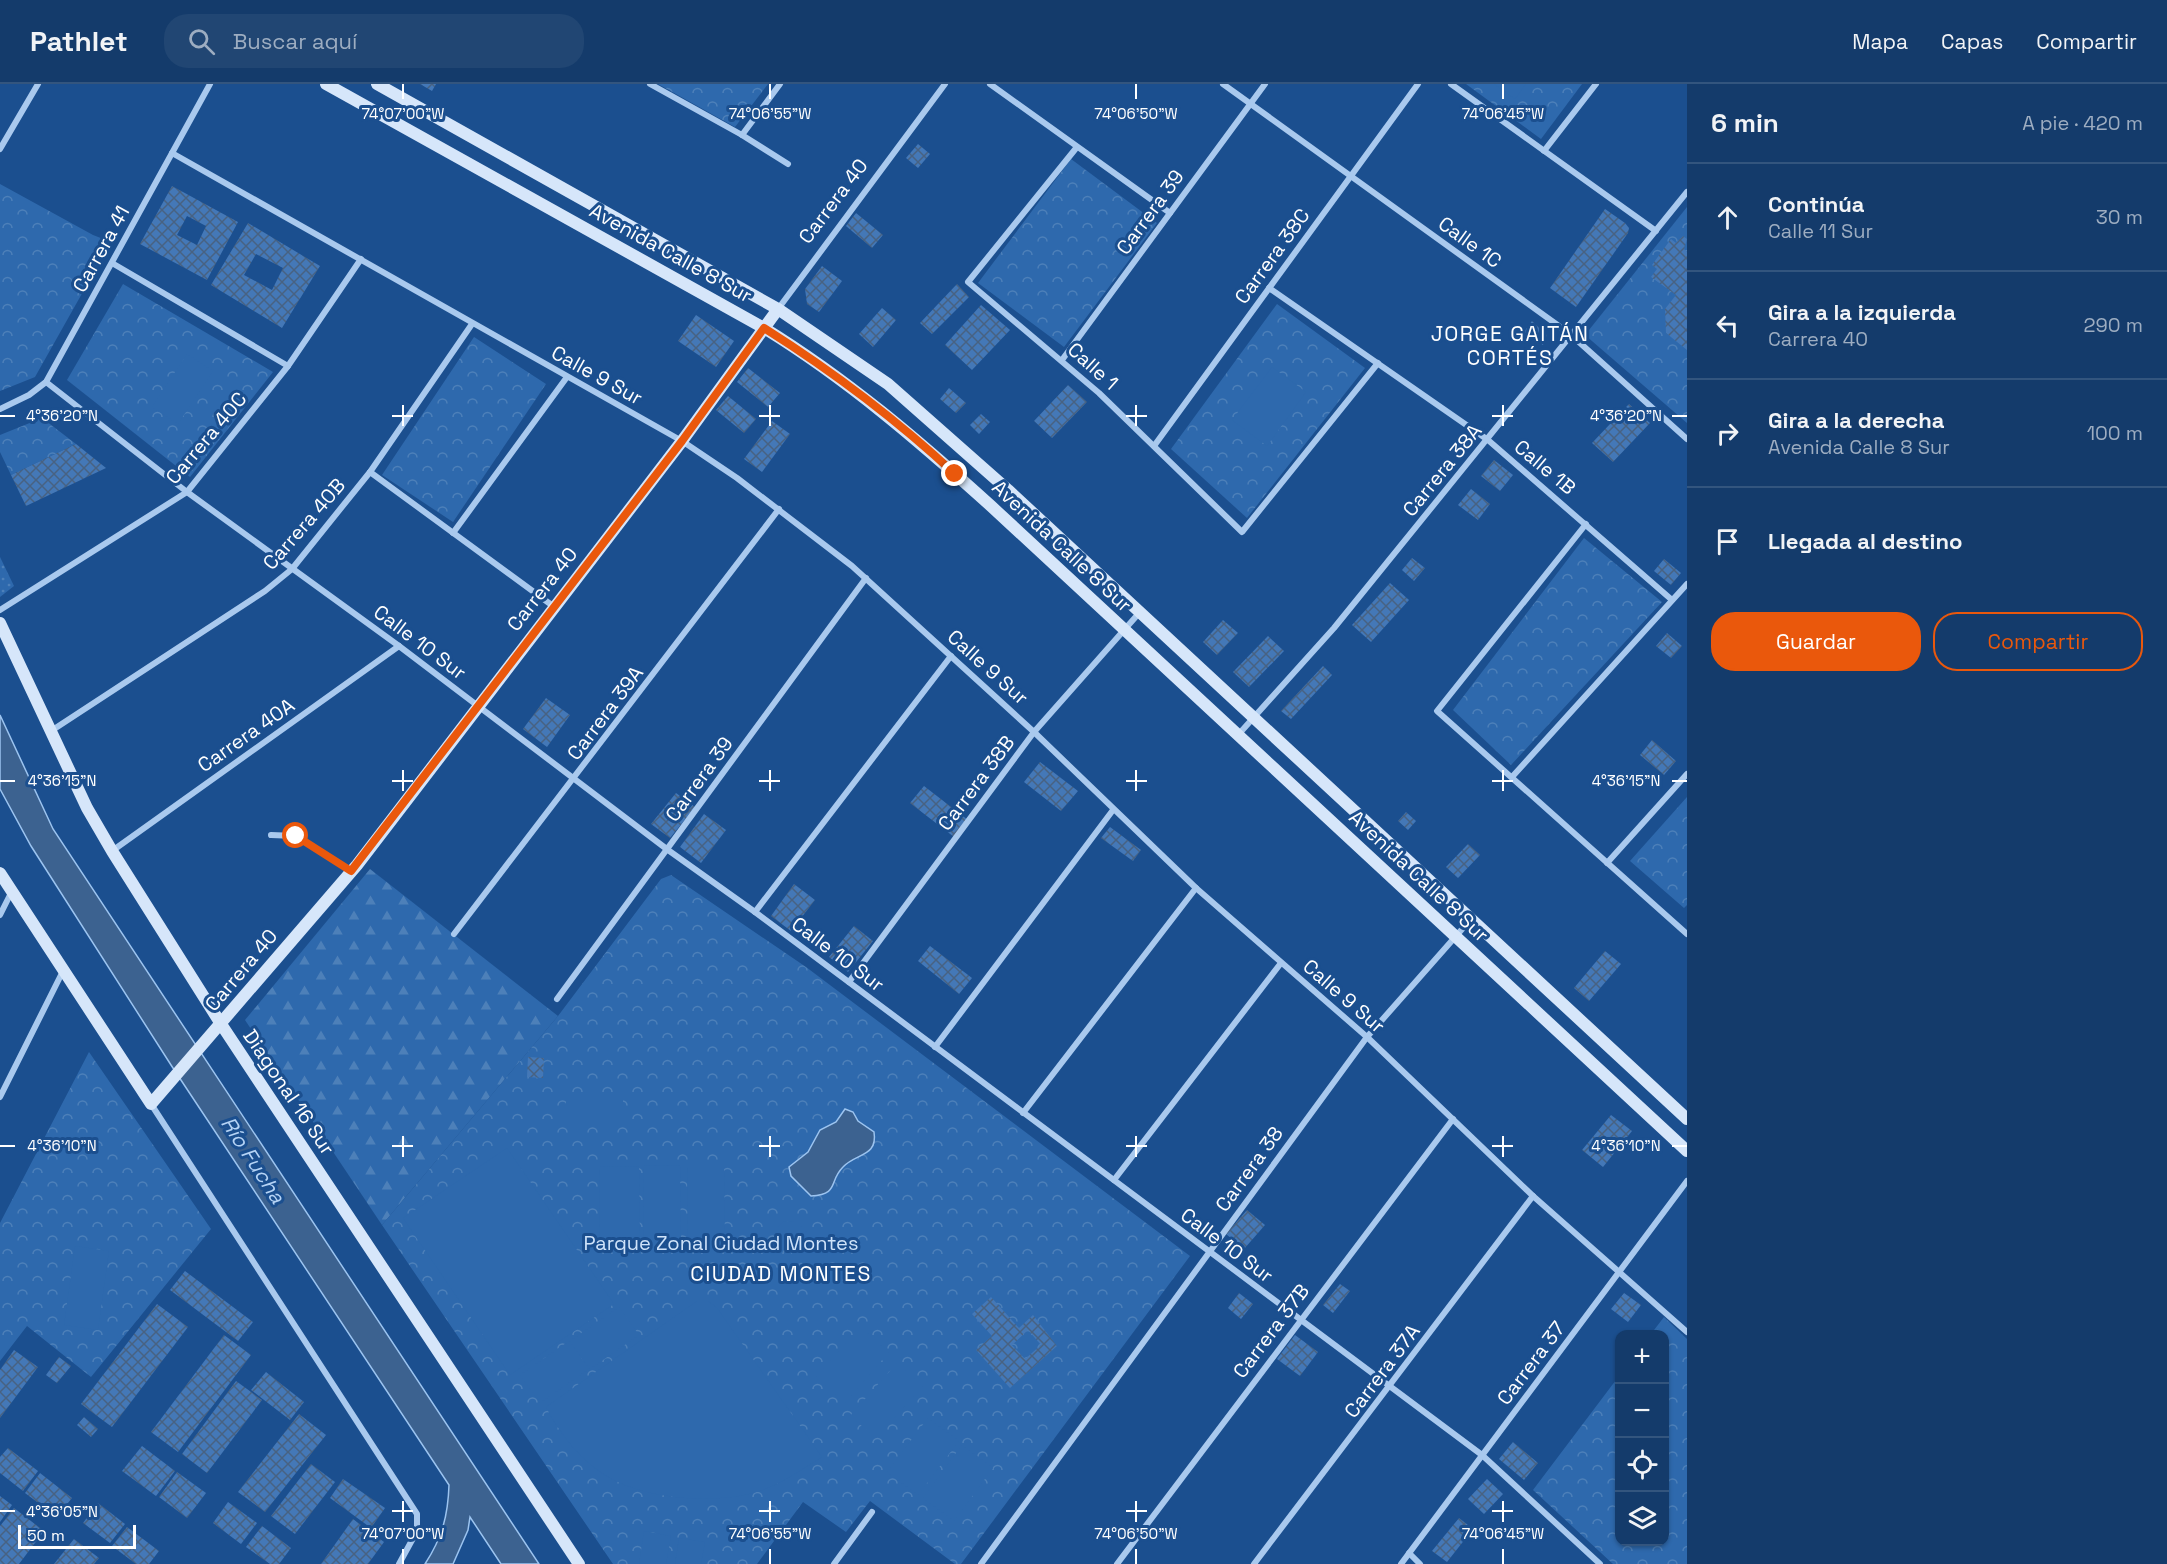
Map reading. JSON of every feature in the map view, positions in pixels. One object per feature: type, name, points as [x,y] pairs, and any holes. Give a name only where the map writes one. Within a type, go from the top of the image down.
[{"type":"main road","name":"Avenida Calle 8 Sur","points":[[326,84],[764,328],[836,375],[905,430],[1687,1151]]},
{"type":"main road","name":"Avenida Calle 8 Sur","points":[[376,84],[778,309],[855,360],[924,413],[1687,1119]]},
{"type":"main road","name":"Carrera 40","points":[[151,1104],[351,871],[682,441],[778,309]]},
{"type":"main road","name":"Diagonal 16 Sur","points":[[0,623],[87,808],[112,851],[221,1024],[579,1564]]},
{"type":"main road","points":[[0,873],[151,1104]]},
{"type":"street","points":[[0,149],[38,84]]},
{"type":"street","name":"Carrera 41","points":[[0,409],[29,395],[46,382],[210,84]]},
{"type":"street","points":[[650,84],[742,135],[788,164]]},
{"type":"street","points":[[742,135],[780,84]]},
{"type":"street","name":"Carrera 40","points":[[778,309],[945,84]]},
{"type":"street","points":[[990,84],[1170,213]]},
{"type":"street","name":"Calle 1C","points":[[1222,84],[1570,334],[1687,439]]},
{"type":"street","name":"Carrera 39","points":[[1062,360],[1264,84]]},
{"type":"street","name":"Carrera 38C","points":[[1154,446],[1418,84]]},
{"type":"street","points":[[1450,84],[1656,231]]},
{"type":"street","points":[[1544,151],[1596,84]]},
{"type":"street","name":"Calle 1","points":[[1077,147],[968,282],[1062,360],[1242,532],[1378,363]]},
{"type":"street","name":"Calle 9 Sur","points":[[172,153],[682,441],[779,509],[866,578],[1034,732],[1196,888],[1367,1037],[1533,1196],[1687,1332]]},
{"type":"street","name":"Carrera 38A","points":[[1238,735],[1334,628],[1687,192]]},
{"type":"street","name":"Carrera 40C","points":[[0,610],[187,492],[288,366],[362,259]]},
{"type":"street","points":[[112,263],[288,366]]},
{"type":"street","name":"Calle 1B","points":[[1269,288],[1488,440],[1672,600]]},
{"type":"street","name":"Carrera 40B","points":[[50,732],[265,591],[292,569],[370,472],[472,324]]},
{"type":"street","points":[[453,533],[567,377]]},
{"type":"street","name":"Calle 10 Sur","points":[[46,382],[187,492],[399,646],[668,850],[755,912],[1482,1455],[1600,1564]]},
{"type":"street","points":[[370,472],[553,606]]},
{"type":"street","name":"Carrera 39A","points":[[454,934],[576,778],[779,509]]},
{"type":"street","points":[[1587,524],[1437,711],[1687,934]]},
{"type":"street","name":"Carrera 39","points":[[557,999],[866,578]]},
{"type":"street","points":[[1512,777],[1687,584]]},
{"type":"street","name":"Carrera 38B","points":[[849,982],[1034,732],[1140,612]]},
{"type":"street","name":"Carrera 40A","points":[[112,851],[399,646]]},
{"type":"street","points":[[755,912],[951,656]]},
{"type":"street","points":[[1607,862],[1687,774]]},
{"type":"street","points":[[935,1047],[1113,810]]},
{"type":"street","points":[[272,835],[296,836],[351,871]]},
{"type":"street","points":[[1023,1113],[1196,888]]},
{"type":"street","points":[[0,915],[11,893]]},
{"type":"street","name":"Carrera 38","points":[[981,1564],[1367,1037],[1471,919]]},
{"type":"street","points":[[1114,1180],[1281,963]]},
{"type":"street","points":[[0,1097],[63,971]]},
{"type":"street","points":[[151,1104],[417,1514],[417,1531],[399,1564]]},
{"type":"street","name":"Carrera 37B","points":[[1117,1564],[1300,1319],[1454,1119]]},
{"type":"street","name":"Carrera 37","points":[[1401,1564],[1687,1181]]},
{"type":"street","name":"Carrera 37A","points":[[1254,1564],[1391,1387],[1533,1196]]},
{"type":"street","points":[[834,1564],[872,1512]]},
{"type":"street","points":[[1409,1553],[1420,1564]]},
{"type":"green space","points":[[658,84],[768,84],[735,127]]},
{"type":"green space","points":[[1466,84],[1582,84],[1541,139]]},
{"type":"green space","points":[[1494,84],[1526,84],[1515,99]]},
{"type":"green space","points":[[1071,159],[1157,223],[1064,347],[978,283]]},
{"type":"green space","points":[[0,184],[93,235],[111,242],[35,377],[0,391]]},
{"type":"green space","points":[[1687,207],[1687,423],[1585,335]]},
{"type":"green space","points":[[123,284],[273,372],[190,477],[67,380]]},
{"type":"green space","points":[[1277,304],[1365,368],[1247,518],[1171,449]]},
{"type":"green space","points":[[474,337],[546,384],[453,522],[382,475]]},
{"type":"green space","points":[[187,354],[213,371],[178,424],[152,407]]},
{"type":"green space","points":[[1272,367],[1306,392],[1267,446],[1232,420]]},
{"type":"green space","points":[[42,418],[76,444],[11,475],[0,452],[0,435]]},
{"type":"green space","points":[[1584,538],[1662,602],[1511,765],[1453,710]]},
{"type":"green space","points":[[0,557],[14,586],[0,597]]},
{"type":"green space","points":[[1687,797],[1687,905],[1684,908],[1630,861]]},
{"type":"green space","points":[[370,869],[558,1016],[382,1225],[245,1020]]},
{"type":"green space","name":"Parque Zonal Ciudad Montes","points":[[671,875],[806,967],[1190,1256],[961,1564],[955,1564],[870,1501],[846,1532],[803,1502],[757,1564],[613,1564],[382,1225],[558,1016],[661,879]]},
{"type":"green space","points":[[89,1052],[211,1229],[91,1377],[27,1326],[0,1361],[0,1223]]},
{"type":"green space","points":[[566,1092],[623,1092],[623,1119],[566,1119]]},
{"type":"green space","points":[[507,1148],[614,1304],[510,1375],[403,1218]]},
{"type":"green space","points":[[680,1165],[681,1243],[644,1243],[643,1166]]},
{"type":"green space","points":[[687,1165],[724,1165],[725,1241],[688,1241]]},
{"type":"green space","points":[[639,1166],[640,1244],[600,1245],[599,1167]]},
{"type":"green space","points":[[794,1221],[826,1248],[828,1256],[819,1267],[805,1266],[778,1240],[778,1227],[783,1222]]},
{"type":"green space","points":[[75,1246],[109,1251],[98,1330],[64,1325]]},
{"type":"green space","points":[[697,1301],[708,1301],[717,1308],[822,1457],[789,1478],[753,1493],[719,1498],[680,1498],[642,1491],[625,1485],[600,1472],[581,1456],[565,1438],[546,1407]]},
{"type":"green space","points":[[619,1307],[639,1335],[590,1369],[570,1341]]},
{"type":"green space","points":[[1664,1317],[1687,1339],[1687,1564],[1613,1564],[1533,1490],[1615,1381],[1615,1546],[1669,1546],[1669,1330],[1654,1330]]},
{"type":"green space","points":[[860,1327],[889,1352],[845,1403],[816,1377]]},
{"type":"green space","points":[[569,1341],[589,1369],[540,1403],[520,1375]]},
{"type":"green space","points":[[897,1363],[923,1386],[876,1438],[850,1416]]},
{"type":"green space","points":[[928,1418],[959,1441],[918,1495],[887,1472]]},
{"type":"green space","points":[[962,1445],[993,1468],[954,1521],[923,1498]]},
{"type":"green space","points":[[644,1531],[671,1536],[666,1564],[639,1564]]},
{"type":"green space","points":[[679,1538],[705,1542],[701,1564],[675,1564]]},
{"type":"water","name":"Río Fucha","points":[[0,715],[53,829],[539,1564],[501,1564],[470,1517],[468,1530],[453,1564],[425,1564],[436,1545],[443,1526],[449,1485],[171,1065],[31,846],[0,789]]},
{"type":"water","points":[[845,1109],[853,1112],[858,1121],[874,1132],[873,1146],[865,1154],[843,1167],[830,1190],[811,1196],[791,1176],[789,1167],[808,1152],[820,1130],[836,1122]]},
{"type":"building","points":[[420,84],[436,84],[432,91]]},
{"type":"building","points":[[918,144],[930,154],[918,168],[906,158]]},
{"type":"building","points":[[172,186],[238,222],[207,280],[140,244]],"holes":[[[187,216],[206,226],[197,245],[177,235]]]},
{"type":"building","points":[[1605,209],[1625,223],[1629,228],[1628,233],[1576,307],[1550,288]]},
{"type":"building","points":[[856,213],[883,235],[872,248],[846,226]]},
{"type":"building","points":[[248,223],[320,266],[282,328],[211,285]],"holes":[[[256,254],[283,268],[272,290],[244,275]]]},
{"type":"building","points":[[1683,236],[1687,239],[1684,249],[1687,252],[1687,350],[1666,333],[1665,309],[1676,295],[1651,277],[1657,269],[1652,265],[1671,239],[1676,243]]},
{"type":"building","points":[[822,266],[842,281],[819,312],[807,304],[805,289]]},
{"type":"building","points":[[957,284],[969,297],[932,334],[920,323]]},
{"type":"building","points":[[981,305],[1010,330],[972,370],[945,345]]},
{"type":"building","points":[[882,308],[896,320],[873,347],[859,334]]},
{"type":"building","points":[[696,315],[734,341],[716,367],[678,341]]},
{"type":"building","points":[[1532,321],[1547,335],[1543,345],[1524,332]]},
{"type":"building","points":[[748,368],[780,393],[768,407],[737,382]]},
{"type":"building","points":[[1068,385],[1087,402],[1052,438],[1034,421]]},
{"type":"building","points":[[949,388],[966,403],[956,413],[940,399]]},
{"type":"building","points":[[728,396],[756,419],[744,433],[716,410]]},
{"type":"building","points":[[1629,404],[1650,423],[1613,462],[1592,443]]},
{"type":"building","points":[[981,414],[990,422],[979,434],[970,425]]},
{"type":"building","points":[[772,421],[790,434],[762,472],[744,459]]},
{"type":"building","points":[[76,444],[106,468],[26,506],[11,475]]},
{"type":"building","points":[[1494,460],[1513,475],[1500,491],[1481,476]]},
{"type":"building","points":[[1471,489],[1490,504],[1478,520],[1458,505]]},
{"type":"building","points":[[1412,558],[1425,568],[1414,581],[1402,570]]},
{"type":"building","points":[[1664,559],[1681,573],[1671,585],[1654,571]]},
{"type":"building","points":[[1390,583],[1409,600],[1371,642],[1352,625]]},
{"type":"building","points":[[1223,620],[1238,633],[1217,655],[1203,642]]},
{"type":"building","points":[[1667,633],[1682,646],[1671,658],[1656,646]]},
{"type":"building","points":[[1268,636],[1284,651],[1249,687],[1233,672]]},
{"type":"building","points":[[1323,666],[1332,675],[1291,719],[1281,711]]},
{"type":"building","points":[[546,698],[570,715],[547,747],[523,729]]},
{"type":"building","points":[[1652,740],[1676,761],[1664,775],[1640,755]]},
{"type":"building","points":[[1040,762],[1078,791],[1061,811],[1024,782]]},
{"type":"building","points":[[924,786],[968,820],[954,837],[910,803]]},
{"type":"building","points":[[676,793],[695,807],[670,838],[651,824]]},
{"type":"building","points":[[1406,812],[1416,821],[1408,830],[1398,821]]},
{"type":"building","points":[[704,814],[726,830],[701,863],[680,847]]},
{"type":"building","points":[[1110,827],[1141,850],[1133,861],[1101,838]]},
{"type":"building","points":[[1468,844],[1480,855],[1458,878],[1446,867]]},
{"type":"building","points":[[794,884],[815,900],[791,931],[771,916]]},
{"type":"building","points":[[854,926],[873,941],[848,972],[829,957]]},
{"type":"building","points":[[930,946],[972,978],[959,994],[918,961]]},
{"type":"building","points":[[1605,951],[1621,964],[1589,1001],[1574,988]]},
{"type":"building","points":[[528,1057],[544,1058],[543,1078],[527,1077]]},
{"type":"building","points":[[1611,1115],[1632,1131],[1603,1167],[1582,1150]]},
{"type":"building","points":[[1247,1210],[1265,1225],[1244,1249],[1226,1234]]},
{"type":"building","points":[[185,1271],[253,1322],[238,1341],[170,1290]]},
{"type":"building","points":[[1340,1284],[1350,1291],[1333,1313],[1323,1305]]},
{"type":"building","points":[[1239,1293],[1253,1304],[1241,1319],[1228,1308]]},
{"type":"building","points":[[1624,1293],[1641,1305],[1628,1322],[1611,1309]]},
{"type":"building","points":[[991,1297],[1019,1328],[1033,1315],[1057,1346],[1010,1388],[976,1350],[992,1336],[972,1314]],"holes":[[[1028,1330],[1041,1345],[1025,1359],[1012,1345]]]},
{"type":"building","points":[[157,1304],[188,1327],[112,1427],[81,1404]]},
{"type":"building","points":[[224,1335],[251,1355],[178,1452],[151,1432]]},
{"type":"building","points":[[1295,1335],[1318,1352],[1300,1376],[1277,1359]]},
{"type":"building","points":[[14,1350],[38,1367],[0,1418],[0,1370]]},
{"type":"building","points":[[59,1357],[71,1366],[57,1383],[46,1375]]},
{"type":"building","points":[[266,1372],[304,1402],[290,1420],[251,1390]]},
{"type":"building","points":[[236,1381],[262,1400],[207,1473],[182,1454]]},
{"type":"building","points":[[299,1414],[326,1435],[265,1512],[238,1492]]},
{"type":"building","points":[[84,1417],[98,1429],[91,1437],[77,1425]]},
{"type":"building","points":[[1513,1442],[1538,1463],[1524,1480],[1499,1459]]},
{"type":"building","points":[[142,1446],[175,1471],[156,1496],[122,1471]]},
{"type":"building","points":[[8,1448],[38,1471],[23,1491],[0,1473],[0,1457]]},
{"type":"building","points":[[311,1464],[335,1482],[295,1534],[271,1516]]},
{"type":"building","points":[[177,1472],[206,1493],[187,1518],[159,1497]]},
{"type":"building","points":[[40,1473],[72,1498],[57,1517],[25,1493]]},
{"type":"building","points":[[343,1479],[385,1508],[371,1528],[330,1498]]},
{"type":"building","points":[[1487,1479],[1503,1494],[1484,1514],[1468,1499]]},
{"type":"building","points":[[0,1496],[12,1505],[0,1522]]},
{"type":"building","points":[[228,1502],[257,1523],[241,1544],[213,1523]]},
{"type":"building","points":[[98,1503],[125,1524],[110,1543],[83,1523]]},
{"type":"building","points":[[14,1508],[44,1531],[19,1564],[0,1564],[0,1526]]},
{"type":"building","points":[[1459,1518],[1473,1529],[1447,1562],[1432,1551]]},
{"type":"building","points":[[353,1519],[384,1542],[368,1564],[321,1564]]},
{"type":"building","points":[[262,1526],[291,1548],[279,1564],[270,1564],[246,1547]]},
{"type":"building","points":[[127,1527],[159,1551],[149,1564],[136,1564],[112,1546]]},
{"type":"building","points":[[74,1539],[99,1558],[94,1564],[54,1564]]},
{"type":"district","name":"JORGE GAITÁN CORTÉS","points":[[1510,346]]},
{"type":"district","name":"CIUDAD MONTES","points":[[781,1274]]},
{"type":"route","points":[[296,836],[351,871],[682,441],[764,328],[836,375],[905,430],[955,474]]}]
